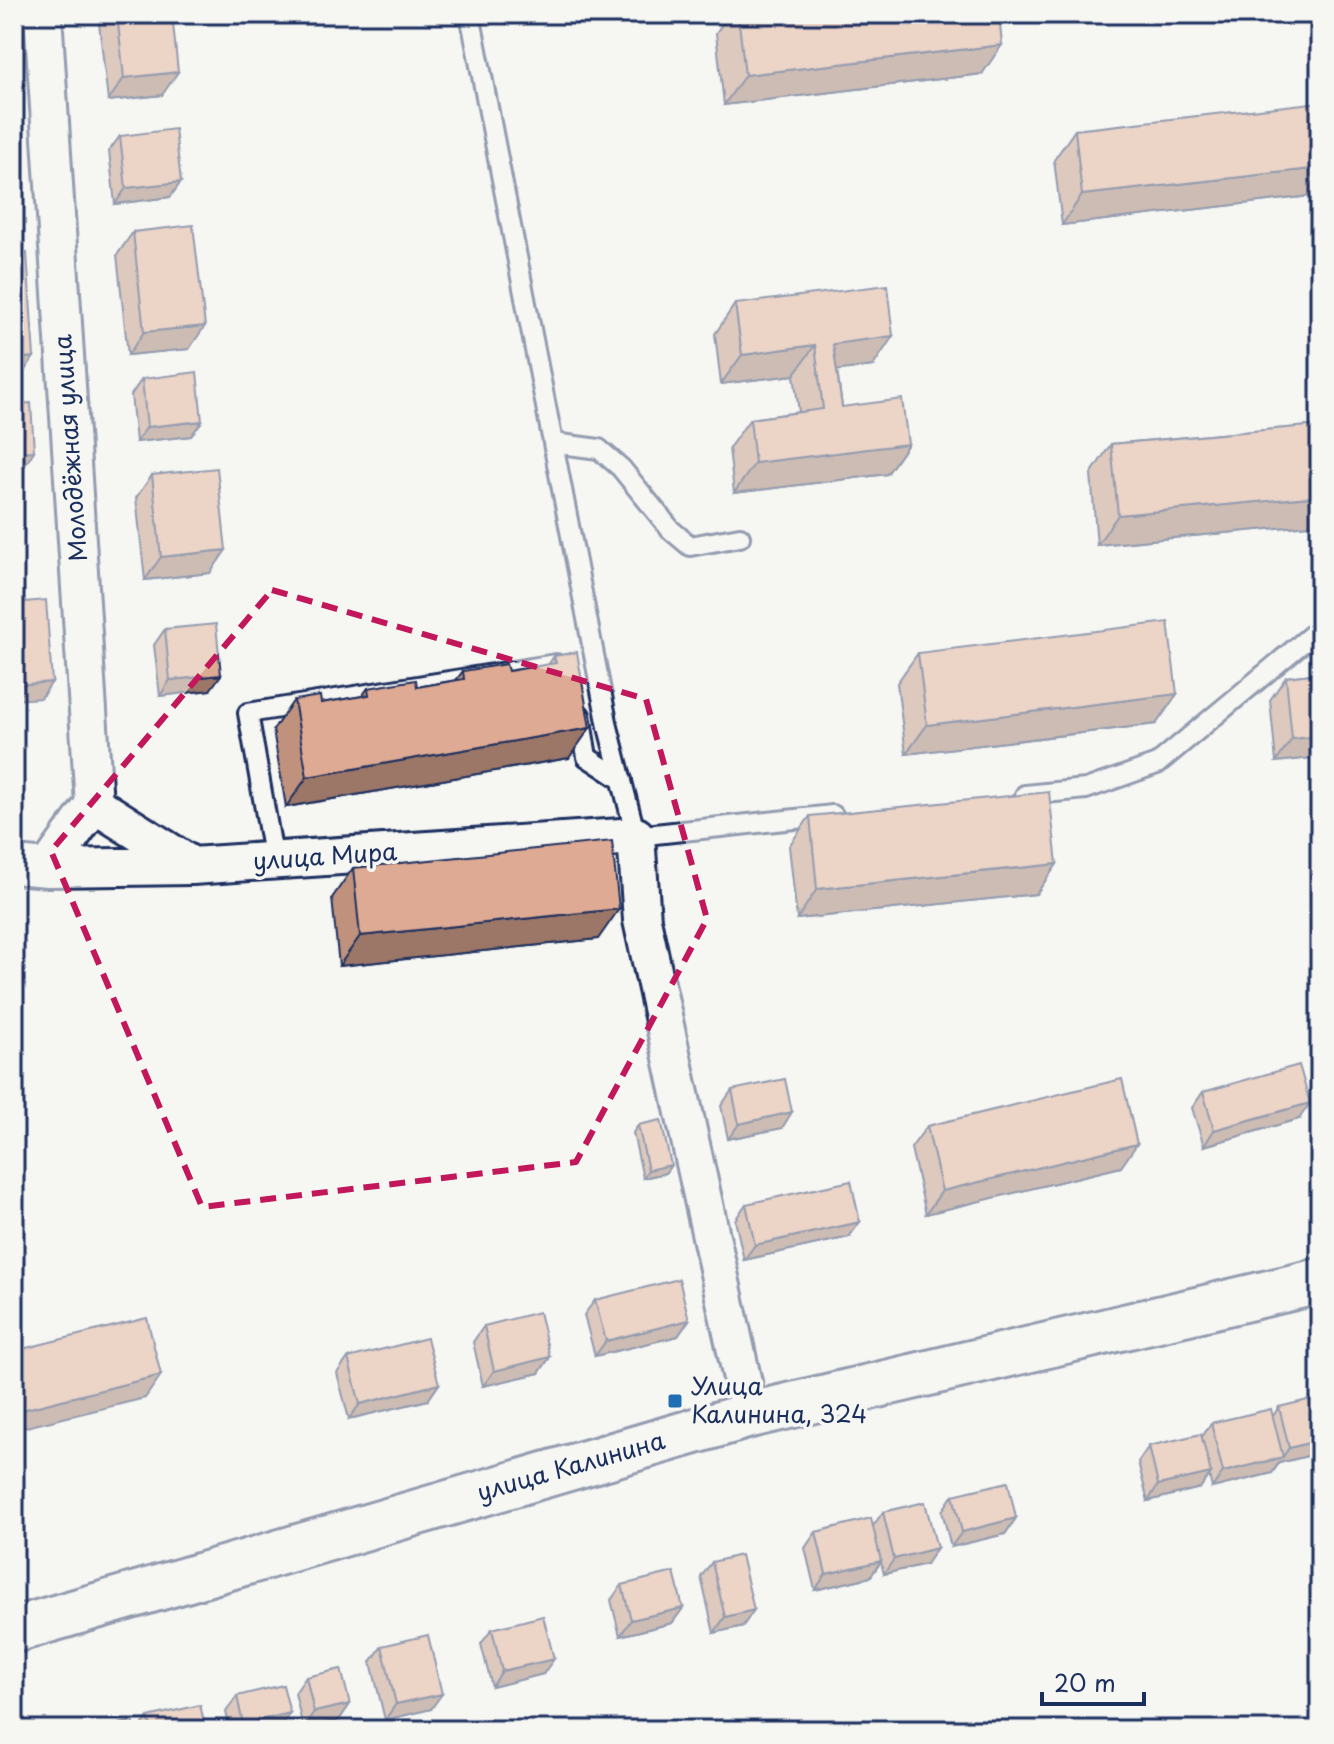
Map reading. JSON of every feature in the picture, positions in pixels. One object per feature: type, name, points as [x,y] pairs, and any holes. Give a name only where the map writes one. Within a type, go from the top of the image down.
[{"type":"street","name":"Молодёжная улица","points":[[43,14],[94,804]]},
{"type":"street","points":[[31,866],[94,804],[192,866]]},
{"type":"street","points":[[636,836],[642,920],[750,1415]]},
{"type":"street","name":"улица Мира","points":[[31,866],[192,866],[636,836]]},
{"type":"street","name":"улица Калинина","points":[[14,1630],[750,1415],[1320,1281]]},
{"type":"lane","points":[[470,14],[608,727],[636,836],[853,813]]},
{"type":"lane","points":[[553,443],[599,449],[621,468],[671,530],[690,546],[740,537]]},
{"type":"lane","points":[[1009,797],[1086,789],[1157,764],[1320,628]]},
{"type":"lane","points":[[274,861],[248,713],[570,661],[573,675]]},
{"type":"lane","points":[[577,702],[587,757],[622,780]]},
{"type":"highlighted area","points":[[272,590],[646,699],[707,919],[576,1162],[202,1207],[51,851]]},
{"type":"building","points":[[117,14],[172,14],[178,72],[124,78]]},
{"type":"building","points":[[738,14],[999,14],[1002,45],[745,75]]},
{"type":"building","points":[[1320,102],[1320,168],[1082,195],[1075,130]]},
{"type":"building","points":[[175,129],[181,182],[126,188],[120,136]]},
{"type":"building","points":[[14,149],[20,216],[14,217]]},
{"type":"building","points":[[193,225],[205,326],[144,332],[133,232]]},
{"type":"building","points":[[27,253],[34,357],[14,359],[14,254]]},
{"type":"building","points":[[887,285],[893,336],[833,344],[842,407],[902,399],[908,444],[755,463],[750,419],[823,409],[815,345],[742,355],[735,304]]},
{"type":"building","points":[[197,372],[202,421],[147,427],[142,379]]},
{"type":"building","points":[[31,403],[34,451],[14,452],[14,404]]},
{"type":"building","points":[[1320,425],[1320,496],[1118,515],[1111,444]]},
{"type":"building","points":[[217,468],[226,550],[161,557],[152,475]]},
{"type":"building","points":[[46,600],[52,682],[14,685],[14,603]]},
{"type":"building","points":[[1168,622],[1177,694],[927,725],[918,653]]},
{"type":"building","points":[[216,624],[221,675],[170,680],[165,629]]},
{"type":"building","points":[[577,652],[590,728],[307,777],[294,700],[320,696],[321,703],[369,695],[368,688],[416,680],[417,687],[464,679],[463,671],[506,664],[508,671],[556,663],[554,656]]},
{"type":"building","points":[[1320,673],[1320,736],[1292,739],[1286,677]]},
{"type":"building","points":[[1049,792],[1057,864],[817,889],[810,816]]},
{"type":"building","points":[[612,841],[619,909],[360,936],[353,868]]},
{"type":"building","points":[[1299,1065],[1310,1103],[1214,1130],[1203,1092]]},
{"type":"building","points":[[785,1079],[792,1112],[739,1124],[732,1090]]},
{"type":"building","points":[[1122,1079],[1137,1144],[942,1191],[927,1126]]},
{"type":"building","points":[[661,1120],[671,1165],[648,1170],[638,1125]]},
{"type":"building","points":[[851,1181],[860,1222],[755,1245],[746,1204]]},
{"type":"building","points":[[679,1279],[689,1320],[606,1341],[595,1300]]},
{"type":"building","points":[[539,1312],[550,1357],[494,1371],[484,1326]]},
{"type":"building","points":[[147,1318],[161,1375],[14,1412],[14,1351]]},
{"type":"building","points":[[427,1338],[439,1384],[360,1404],[348,1358]]},
{"type":"building","points":[[1320,1397],[1320,1440],[1289,1448],[1279,1407]]},
{"type":"building","points":[[1271,1409],[1283,1457],[1223,1472],[1211,1423]]},
{"type":"building","points":[[1201,1434],[1211,1473],[1158,1485],[1149,1446]]},
{"type":"building","points":[[1008,1482],[1016,1518],[962,1532],[953,1495]]},
{"type":"building","points":[[925,1502],[937,1548],[894,1559],[883,1512]]},
{"type":"building","points":[[871,1518],[881,1561],[826,1574],[816,1532]]},
{"type":"building","points":[[741,1555],[754,1610],[725,1617],[712,1562]]},
{"type":"building","points":[[674,1572],[683,1608],[631,1620],[622,1585]]},
{"type":"building","points":[[543,1616],[554,1659],[502,1671],[492,1629]]},
{"type":"building","points":[[428,1635],[442,1694],[396,1704],[382,1646]]},
{"type":"building","points":[[341,1669],[350,1704],[314,1712],[306,1677]]},
{"type":"building","points":[[283,1685],[290,1713],[243,1724],[237,1696]]},
{"type":"building","points":[[200,1705],[206,1730],[152,1730],[148,1717]]},
{"type":"building","points":[[133,1721],[136,1730],[106,1730],[105,1727]]},
{"type":"place","name":"Улица Калинина, 324","points":[[675,1401]]}]
